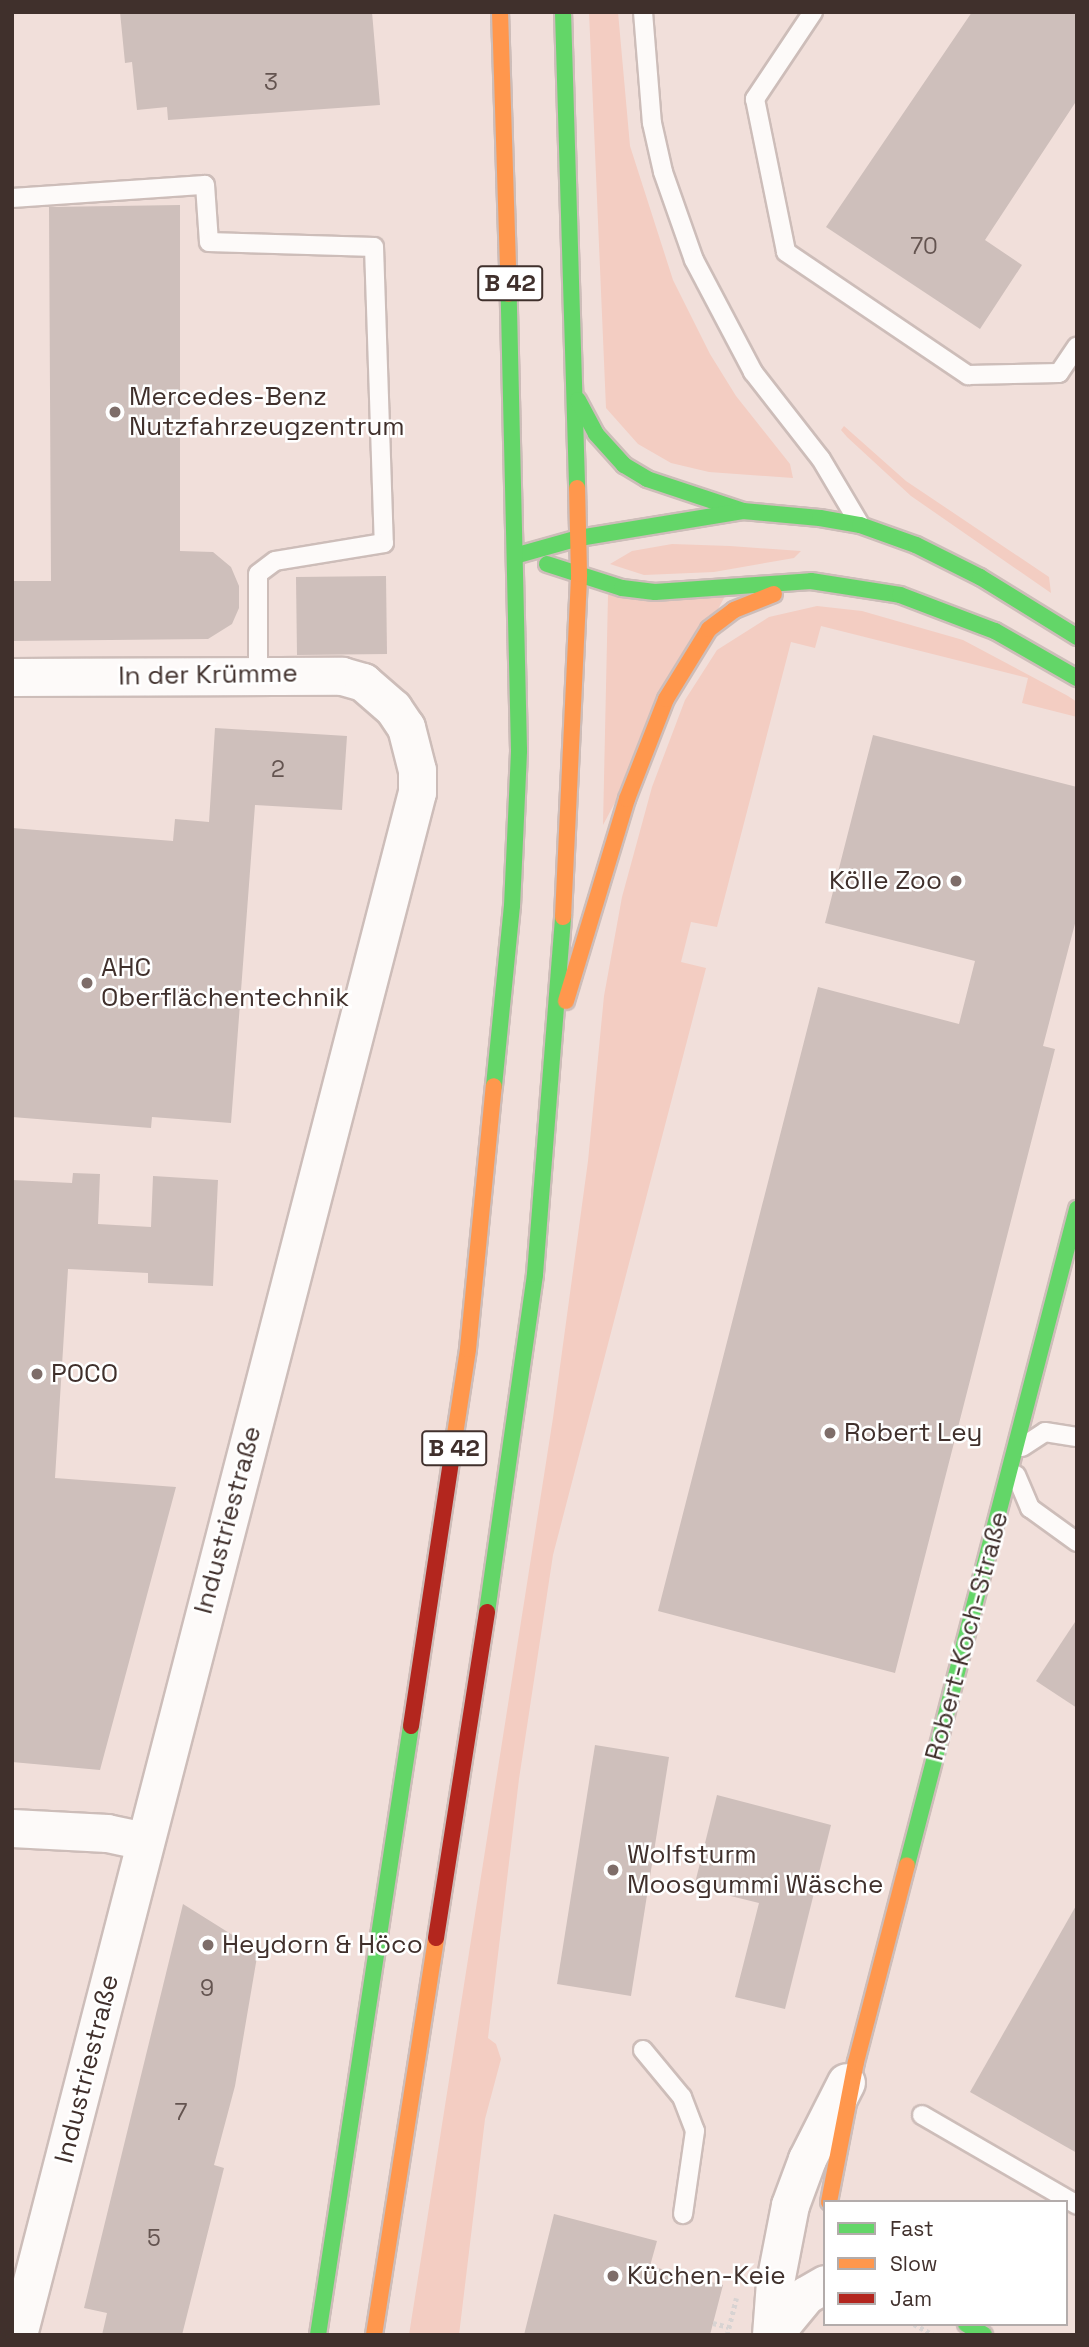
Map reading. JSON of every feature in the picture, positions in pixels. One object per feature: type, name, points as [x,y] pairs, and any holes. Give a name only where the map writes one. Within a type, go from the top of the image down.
[{"type":"main road","name":"B 42","points":[[318,2335],[435,1591],[487,1187],[512,906],[519,750],[518,555],[500,12]]},
{"type":"main road","name":"B 42","points":[[374,2335],[491,1588],[535,1274],[558,1026],[579,574],[577,398],[563,12]]},
{"type":"main road","points":[[577,398],[596,434],[624,465],[648,480],[743,511],[860,525],[955,563],[1077,637]]},
{"type":"main road","points":[[518,555],[579,538],[743,511]]},
{"type":"main road","points":[[518,555],[579,574],[655,592],[811,581],[851,584],[944,609],[1013,641],[1077,678]]},
{"type":"main road","points":[[558,1026],[627,799],[685,663],[709,629],[734,610],[811,581]]},
{"type":"main road","name":"Robert-Koch-Straße","points":[[829,2200],[856,2062],[1077,1209]]},
{"type":"main road","points":[[969,2326],[985,2335]]},
{"type":"street","name":"In der Krümme","points":[[12,677],[322,674],[353,679],[379,691],[393,708]]},
{"type":"street","name":"Industriestraße","points":[[18,2335],[417,792],[414,750],[393,708]]},
{"type":"street","points":[[12,1828],[107,1833],[145,1841]]},
{"type":"street","name":"Robert-Koch-Straße","points":[[772,2335],[779,2256],[797,2182],[856,2062]]},
{"type":"street","name":"Robert-Koch-Straße","points":[[772,2335],[806,2295],[823,2285]]},
{"type":"lane","points":[[643,12],[652,124],[663,172],[694,260],[753,372],[821,459],[860,525]]},
{"type":"lane","points":[[813,12],[755,99],[786,252],[968,375],[1059,373],[1077,346]]},
{"type":"lane","points":[[12,198],[205,185],[209,242],[374,247],[384,543],[275,561],[258,574],[258,675]]},
{"type":"lane","points":[[1077,1437],[1045,1432],[1033,1436],[1013,1457],[1018,1485],[1030,1508],[1077,1542]]},
{"type":"lane","points":[[643,2050],[682,2097],[695,2131],[683,2214]]},
{"type":"lane","points":[[922,2115],[1077,2205]]},
{"type":"path","points":[[918,2326],[934,2335]]},
{"type":"shaded area","points":[[589,12],[618,12],[630,146],[673,280],[710,354],[736,396],[790,464],[793,478],[709,472],[671,463],[638,444],[606,408]]},
{"type":"shaded area","points":[[844,426],[906,481],[1049,577],[1051,593],[911,496],[847,437],[841,430]]},
{"type":"shaded area","points":[[672,544],[801,551],[794,558],[714,572],[644,575],[610,564],[632,551]]},
{"type":"shaded area","points":[[608,595],[725,596],[603,825]]},
{"type":"shaded area","points":[[817,606],[862,611],[963,640],[1077,702],[1077,717],[1022,703],[1028,678],[821,626],[815,648],[791,642],[717,927],[691,922],[681,962],[706,968],[553,1555],[519,1779],[488,2038],[496,2044],[501,2059],[485,2119],[459,2335],[409,2335],[553,1418],[588,1161],[604,996],[622,897],[652,787],[685,700],[717,650],[769,617]]},
{"type":"building","points":[[120,12],[372,12],[380,105],[168,120],[167,107],[137,110],[132,62],[125,63]]},
{"type":"building","points":[[972,12],[1077,12],[1077,100],[985,240],[1022,265],[980,329],[826,227]]},
{"type":"building","name":"Mercedes-Benz Nutzfahrzeugzentrum","points":[[180,205],[180,551],[213,552],[231,567],[239,586],[239,608],[232,624],[208,639],[12,641],[12,581],[51,581],[49,207]]},
{"type":"building","points":[[386,576],[387,654],[297,655],[296,577]]},
{"type":"building","points":[[215,728],[347,736],[342,810],[255,805],[231,1123],[152,1117],[151,1128],[12,1117],[12,828],[173,841],[175,819],[209,822]]},
{"type":"building","name":"Robert Ley","points":[[873,735],[1077,787],[1077,916],[1043,1046],[1055,1049],[895,1673],[658,1611],[818,987],[959,1024],[975,961],[825,923]]},
{"type":"building","name":"POCO","points":[[73,1173],[100,1174],[98,1224],[151,1227],[153,1176],[218,1180],[213,1286],[148,1283],[148,1273],[68,1269],[55,1478],[176,1487],[100,1770],[12,1762],[12,1180],[72,1183]]},
{"type":"building","points":[[1077,1619],[1077,1708],[1036,1681]]},
{"type":"building","name":"Wolfsturm Moosgummi Wäsche","points":[[595,1745],[669,1757],[631,1996],[557,1984]]},
{"type":"building","points":[[717,1795],[831,1825],[785,2009],[735,1997],[759,1903],[694,1887]]},
{"type":"building","points":[[183,1904],[258,1951],[235,2086],[214,2165],[224,2168],[182,2335],[102,2335],[107,2313],[84,2308]]},
{"type":"building","points":[[1077,1904],[1077,2153],[970,2092]]},
{"type":"building","name":"Küchen-Keie","points":[[554,2214],[657,2241],[650,2266],[723,2285],[710,2335],[524,2335]]},
{"type":"traffic: fast","points":[[563,12],[577,488]]},
{"type":"traffic: fast","points":[[494,1086],[512,906],[519,750],[509,294]]},
{"type":"traffic: fast","points":[[578,400],[596,434],[624,465],[647,479],[743,511]]},
{"type":"traffic: fast","points":[[518,555],[579,538],[743,511],[820,518],[860,525],[916,545],[980,577],[1077,637]]},
{"type":"traffic: fast","points":[[547,564],[622,588],[655,592],[811,581],[900,595],[995,631],[1077,678]]},
{"type":"traffic: fast","points":[[487,1612],[535,1274],[563,917]]},
{"type":"traffic: fast","points":[[907,1865],[1077,1209]]},
{"type":"traffic: fast","points":[[318,2335],[411,1726]]},
{"type":"traffic: fast","points":[[969,2326],[984,2335]]},
{"type":"traffic: slow","points":[[500,12],[509,294]]},
{"type":"traffic: slow","points":[[563,917],[579,574],[577,488]]},
{"type":"traffic: slow","points":[[566,1001],[627,799],[666,699],[709,629],[734,610],[774,594]]},
{"type":"traffic: slow","points":[[454,1441],[468,1349],[494,1086]]},
{"type":"traffic: slow","points":[[829,2200],[856,2062],[907,1865]]},
{"type":"traffic: slow","points":[[374,2335],[436,1938]]},
{"type":"traffic: jam","points":[[411,1726],[454,1441]]},
{"type":"traffic: jam","points":[[436,1938],[487,1612]]},
{"type":"place","name":"Mercedes-Benz Nutzfahrzeugzentrum","points":[[115,412]]},
{"type":"place","name":"Kölle Zoo","points":[[956,881]]},
{"type":"place","name":"AHC Oberflächentechnik","points":[[87,983]]},
{"type":"place","name":"POCO","points":[[37,1374]]},
{"type":"place","name":"Robert Ley","points":[[830,1433]]},
{"type":"place","name":"Wolfsturm Moosgummi Wäsche","points":[[613,1870]]},
{"type":"place","name":"Heydorn & Höco","points":[[208,1945]]},
{"type":"place","name":"Küchen-Keie","points":[[613,2276]]}]
